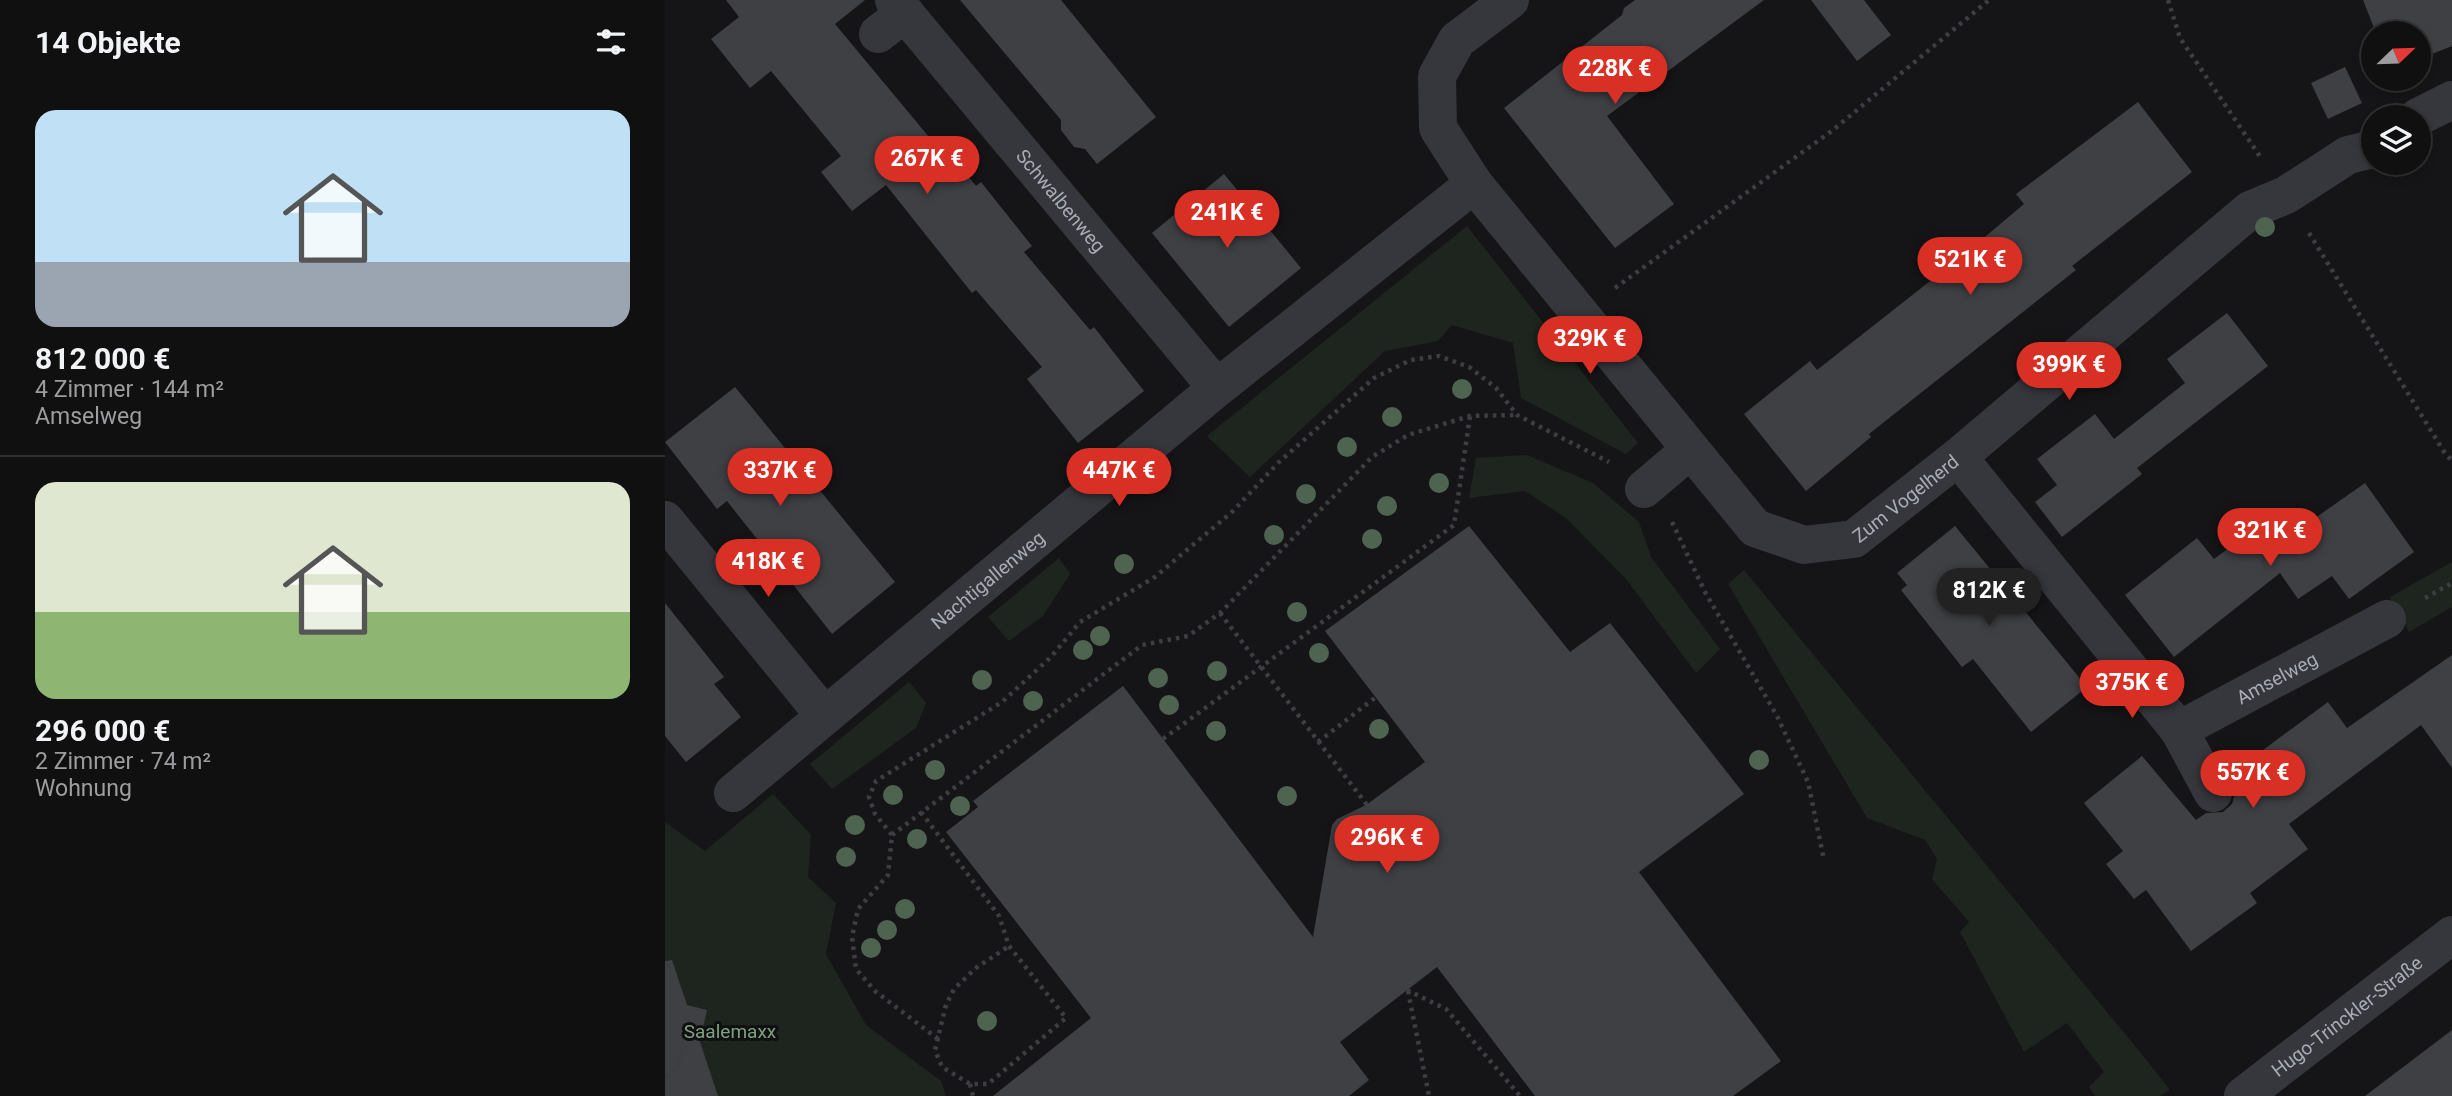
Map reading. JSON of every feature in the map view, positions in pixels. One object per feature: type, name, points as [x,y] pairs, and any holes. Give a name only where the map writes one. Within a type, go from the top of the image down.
[{"type":"street","name":"Zum Vogelherd","points":[[1510,0],[1457,40],[1437,76],[1438,128],[1474,184],[1755,528],[1804,545],[1854,539],[1958,457],[2250,210],[2285,195],[2348,155],[2361,152]]},
{"type":"street","name":"Schwalbenweg","points":[[893,16],[1217,388]]},
{"type":"street","points":[[2431,110],[2452,100]]},
{"type":"street","name":"Nachtigallenweg","points":[[733,793],[1217,388],[1474,184]]},
{"type":"street","points":[[1644,489],[1690,450]]},
{"type":"street","points":[[1958,457],[2179,730],[2213,793]]},
{"type":"street","points":[[665,520],[824,715]]},
{"type":"street","name":"Amselweg","points":[[2179,730],[2387,619]]},
{"type":"street","name":"Hugo-Trinckler-Straße","points":[[2243,1096],[2452,935]]},
{"type":"path","points":[[1579,314],[1833,130],[1989,0]]},
{"type":"path","points":[[2168,0],[2180,38],[2285,195],[2446,455],[2452,460]]},
{"type":"path","points":[[938,1039],[875,991],[856,969],[852,937],[858,909],[888,875],[892,835],[875,814],[869,797],[876,781],[1002,702],[1051,657],[1080,622],[1156,577],[1233,512],[1279,462],[1374,378],[1411,360],[1439,356],[1469,367],[1496,388],[1517,415],[1627,471],[1668,513],[1705,592],[1777,716],[1808,782],[1823,860]]},
{"type":"path","points":[[892,835],[1142,645],[1188,636],[1220,613],[1372,457],[1408,435],[1470,416],[1517,415]]},
{"type":"path","points":[[1163,739],[1261,670],[1454,525],[1470,416]]},
{"type":"path","points":[[1220,613],[1367,805]]},
{"type":"path","points":[[1318,742],[1376,697]]},
{"type":"path","points":[[921,812],[999,916],[1009,946],[1066,1018],[988,1083],[970,1084],[942,1067],[935,1050],[946,1005],[954,989],[976,968],[1009,946]]},
{"type":"path","points":[[1429,1096],[1408,990],[1446,1009],[1520,1096]]},
{"type":"path","points":[[665,1077],[679,1064],[682,1049]]},
{"type":"path","points":[[970,1084],[973,1096]]},
{"type":"path","points":[[1509,1096],[1516,1091]]},
{"type":"green space","points":[[1467,226],[1638,443],[1626,454],[1521,398],[1513,343],[1452,325],[1438,341],[1385,351],[1250,477],[1207,436]]},
{"type":"green space","points":[[1527,455],[1593,483],[1639,522],[1651,557],[1720,649],[1696,673],[1626,579],[1566,518],[1525,491],[1469,498],[1476,458]]},
{"type":"green space","points":[[1059,558],[1070,574],[1043,616],[1009,641],[988,617]]},
{"type":"green space","points":[[2452,562],[2452,607],[2409,632],[2390,597]]},
{"type":"green space","points":[[1744,570],[2170,1090],[2160,1096],[2095,1096],[2089,1087],[2104,1072],[2067,1023],[2024,1052],[1960,932],[1969,922],[1932,879],[1937,859],[1925,840],[1867,818],[1728,584]]},
{"type":"green space","points":[[909,682],[926,703],[916,728],[832,789],[810,764]]},
{"type":"green space","name":"Saalemaxx","points":[[773,794],[811,835],[808,877],[836,903],[826,954],[866,1025],[941,1081],[946,1096],[665,1096],[665,822],[705,851]]},
{"type":"building","points":[[726,0],[865,0],[835,24],[944,155],[948,151],[976,186],[981,182],[1032,246],[1024,252],[1090,330],[1094,327],[1144,391],[1078,443],[1027,379],[1042,367],[976,290],[972,293],[886,185],[852,211],[821,172],[841,156],[771,71],[750,88],[711,39],[739,17]]},
{"type":"building","points":[[960,0],[1061,0],[1156,117],[1097,164],[1085,149],[1074,147],[1061,130],[1061,120]]},
{"type":"building","points":[[1635,0],[1764,0],[1607,116],[1674,204],[1615,248],[1504,108],[1622,15],[1624,8]]},
{"type":"building","points":[[1811,0],[1864,0],[1891,35],[1857,61]]},
{"type":"building","points":[[2363,0],[2452,0],[2452,46],[2431,54],[2431,21],[2371,21]]},
{"type":"building","points":[[2345,67],[2362,103],[2328,119],[2311,83]]},
{"type":"building","points":[[2138,102],[2192,172],[2072,266],[2076,270],[1869,434],[1871,437],[1806,491],[1744,414],[1810,361],[1817,370],[1967,252],[2024,204],[2016,194]]},
{"type":"building","points":[[1224,174],[1301,268],[1229,327],[1152,233]]},
{"type":"building","points":[[2227,313],[2268,366],[2137,468],[2142,474],[2062,537],[2035,502],[2057,485],[2037,459],[2095,414],[2114,439],[2185,383],[2167,359]]},
{"type":"building","points":[[735,387],[895,582],[832,634],[727,501],[717,509],[665,442]]},
{"type":"building","points":[[2365,483],[2414,552],[2349,599],[2332,576],[2298,599],[2280,573],[2174,657],[2125,595],[2197,538],[2214,559],[2268,519],[2284,540]]},
{"type":"building","points":[[1469,526],[1570,652],[1610,623],[1744,794],[1639,872],[1781,1061],[1733,1096],[1535,1096],[1437,967],[1340,1042],[1369,1080],[1349,1096],[993,1096],[1091,1018],[946,832],[978,807],[973,801],[1123,686],[1313,937],[1332,825],[1337,819],[1366,805],[1425,762],[1325,631]]},
{"type":"building","points":[[1955,526],[2087,687],[2031,732],[1973,659],[1962,667],[1901,590],[1907,585],[1897,573]]},
{"type":"building","points":[[665,603],[724,677],[714,684],[741,717],[686,762],[665,736]]},
{"type":"building","points":[[2452,655],[2452,768],[2421,725],[2289,824],[2308,849],[2250,893],[2257,903],[2191,951],[2146,890],[2134,899],[2106,864],[2123,851],[2084,803],[2142,756],[2196,820],[2206,813],[2223,812],[2232,804],[2235,793],[2273,765],[2263,750],[2328,702],[2347,728]]},
{"type":"building","points":[[672,960],[687,1005],[707,1010],[700,1042],[718,1096],[665,1096],[665,961]]},
{"type":"building","points":[[2452,1030],[2452,1096],[2365,1096]]}]
